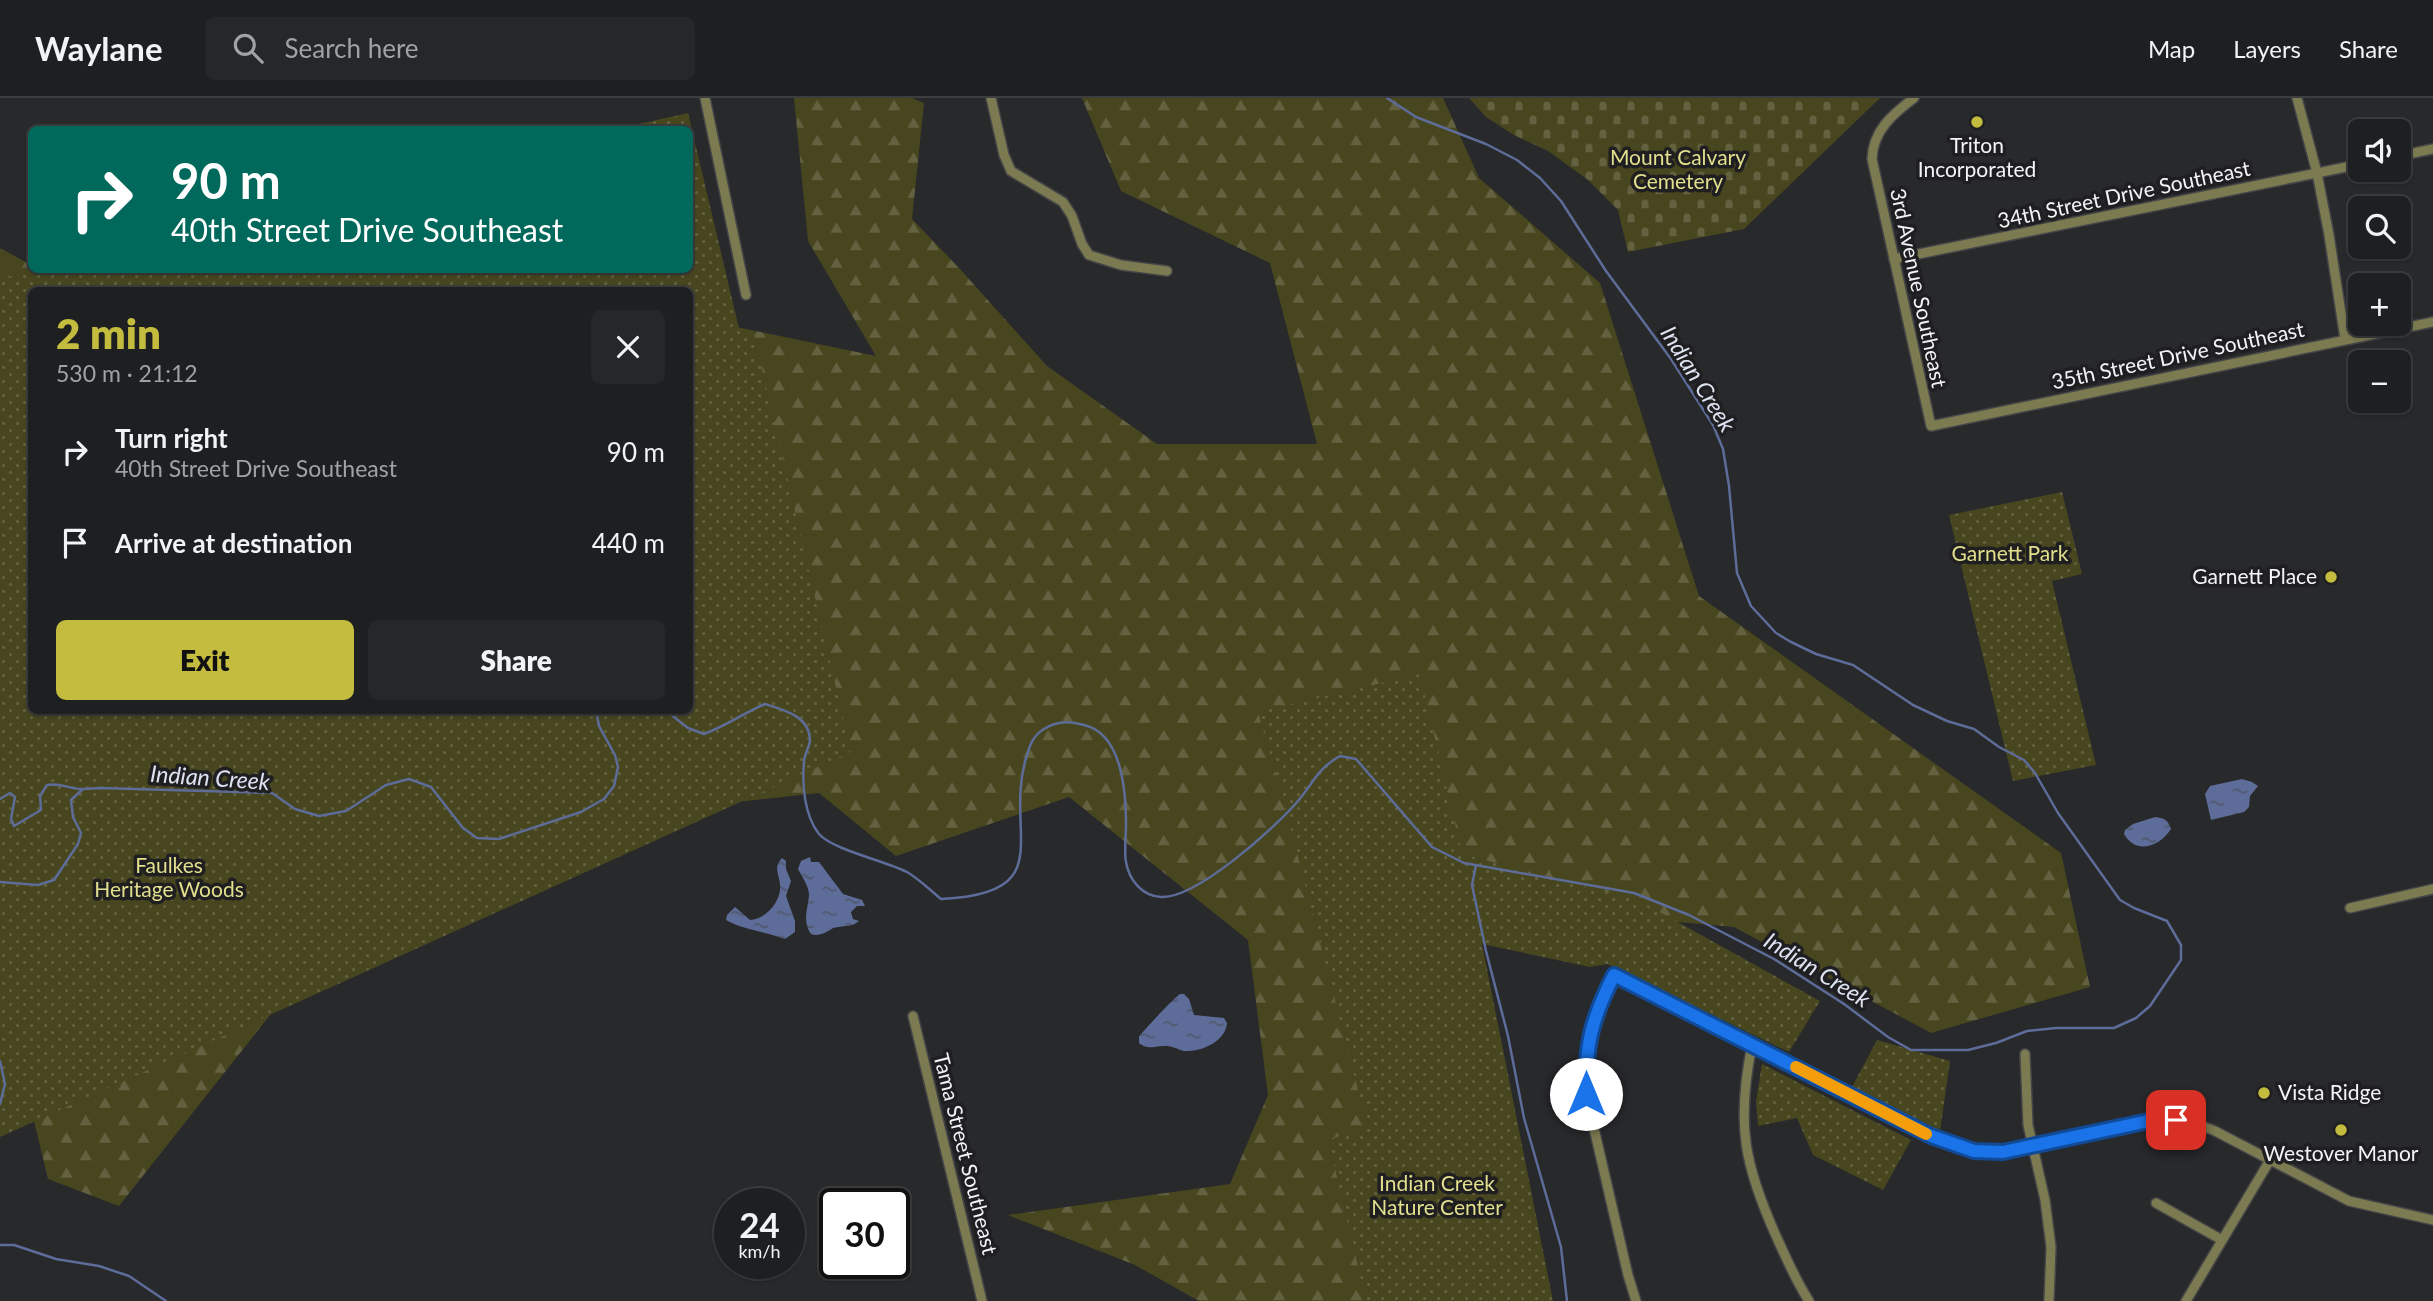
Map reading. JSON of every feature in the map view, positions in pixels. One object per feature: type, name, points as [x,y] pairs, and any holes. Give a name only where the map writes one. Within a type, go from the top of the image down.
[{"type":"street","points":[[705,98],[746,295]]},
{"type":"street","points":[[990,98],[1011,172],[1063,202],[1089,255],[1121,265],[1167,271]]},
{"type":"street","name":"3rd Avenue Southeast","points":[[1914,98],[1878,131],[1872,146],[1871,159],[1931,426]]},
{"type":"street","points":[[2297,98],[2317,173],[2345,339]]},
{"type":"street","points":[[2411,154],[2433,149]]},
{"type":"street","name":"34th Street Drive Southeast","points":[[1894,259],[2348,167]]},
{"type":"street","name":"35th Street Drive Southeast","points":[[1931,426],[2433,322]]},
{"type":"street","points":[[2350,908],[2433,889]]},
{"type":"street","points":[[1636,1301],[1586,1094],[1587,1044],[1602,998],[1614,975],[1946,1143],[1988,1152],[2032,1146],[2158,1119],[2195,1122],[2349,1201],[2433,1220]]},
{"type":"street","name":"Tama Street Southeast","points":[[913,1016],[982,1301]]},
{"type":"street","points":[[1752,1045],[1743,1104],[1743,1126],[1751,1171],[1769,1220],[1799,1287],[1809,1301]]},
{"type":"street","points":[[2025,1054],[2028,1125],[2045,1200],[2050,1247],[2049,1301]]},
{"type":"street","points":[[2186,1301],[2270,1160]]},
{"type":"street","points":[[2156,1203],[2222,1240]]},
{"type":"green space","points":[[794,98],[912,98],[924,103],[912,219],[1047,366],[1157,444],[1317,444],[1270,263],[1121,191],[1082,98],[1443,98],[1479,178],[1600,283],[1699,596],[2061,853],[2090,987],[1931,1033],[1734,927],[1521,908],[1429,862],[1550,1301],[1199,1301],[1135,1265],[1008,1215],[1230,1184],[1268,1095],[1248,940],[1069,797],[896,856],[819,793],[654,811],[289,991],[119,1206],[48,1179],[24,1080],[0,864],[0,248],[28,263],[28,273],[44,273],[70,287],[28,287],[28,714],[693,714],[693,294],[722,324],[876,356],[808,241]]},
{"type":"green space","name":"Mount Calvary Cemetery","points":[[1469,98],[1880,98],[1744,229],[1628,252],[1618,210],[1588,180],[1548,151],[1514,135],[1486,117]]},
{"type":"green space","name":"Faulkes Heritage Woods","points":[[688,113],[691,126],[630,126]]},
{"type":"green space","name":"Faulkes Heritage Woods","points":[[693,134],[741,337],[754,335],[851,752],[0,1137],[0,279],[28,273],[693,273]]},
{"type":"green space","points":[[81,273],[673,273],[686,287],[70,287]]},
{"type":"green space","name":"Garnett Park","points":[[2062,492],[2082,574],[2052,581],[2096,765],[2013,781],[1949,515]]},
{"type":"green space","name":"Indian Creek Nature Center","points":[[1420,674],[1462,854],[1638,900],[1820,1001],[1789,1052],[1607,964],[1590,967],[1482,944],[1553,1301],[1366,1301],[1328,1139],[1368,1129],[1258,712]]},
{"type":"green space","points":[[1877,1040],[1950,1061],[1940,1131],[1852,1087]]},
{"type":"green space","points":[[1762,1064],[1911,1140],[1883,1190],[1813,1155],[1797,1118],[1758,1126],[1756,1102]]},
{"type":"water","points":[[2242,779],[2258,786],[2250,796],[2249,807],[2244,812],[2211,820],[2205,794],[2210,786]]},
{"type":"water","points":[[2155,817],[2168,823],[2171,829],[2166,835],[2148,846],[2135,845],[2129,841],[2124,834],[2125,830],[2133,824]]},
{"type":"water","points":[[810,857],[811,862],[819,862],[843,894],[862,900],[865,906],[857,906],[851,912],[853,919],[859,921],[850,926],[811,934],[806,919],[809,892],[798,869],[801,861]]},
{"type":"water","points":[[782,858],[786,861],[791,881],[786,896],[795,921],[795,932],[785,939],[726,920],[735,907],[750,920],[762,916],[772,908],[780,890],[777,868]]},
{"type":"water","points":[[1180,994],[1189,999],[1194,1015],[1224,1018],[1227,1023],[1223,1035],[1207,1047],[1185,1051],[1166,1046],[1149,1047],[1139,1043],[1141,1034]]},
{"type":"waterway","name":"Indian Creek","points":[[670,714],[688,728],[704,734],[765,704],[795,715],[809,732],[810,741],[804,759],[804,789],[807,809],[819,834],[847,850],[907,872],[941,899],[979,894],[1002,885],[1015,871],[1020,854],[1021,783],[1027,755],[1038,734],[1049,726],[1064,722],[1084,725],[1097,731],[1107,740],[1114,752],[1120,766],[1125,797],[1126,862],[1133,881],[1154,896],[1176,895],[1194,887],[1234,860],[1287,813],[1321,771],[1340,756],[1356,759],[1432,847],[1464,863],[1634,893],[1689,915],[1774,959],[1911,1050],[1968,1050],[2027,1031],[2114,1028],[2136,1018],[2150,1006],[2181,960],[2181,945],[2167,921],[2120,900],[2024,760],[1999,747],[1974,729],[1947,721],[1913,705],[1853,665],[1816,654],[1776,633],[1751,606],[1737,573],[1729,486],[1723,449],[1713,425],[1671,359],[1606,271],[1561,201],[1540,178],[1517,160],[1486,144],[1416,117],[1387,98]]},
{"type":"waterway","name":"Indian Creek","points":[[0,882],[38,885],[54,880],[78,844],[81,833],[73,817],[71,800],[83,789],[272,793],[295,809],[319,816],[346,811],[386,785],[409,779],[431,787],[463,828],[477,838],[499,839],[581,812],[604,799],[614,786],[618,767],[615,755],[599,726],[597,714]]},
{"type":"waterway","points":[[0,799],[10,793],[15,797],[11,819],[14,826],[41,810],[40,796],[47,785],[82,789]]},
{"type":"waterway","points":[[1476,865],[1472,885],[1508,1036],[1524,1118],[1561,1247],[1567,1301]]},
{"type":"waterway","name":"Indian Creek","points":[[0,1061],[5,1084],[0,1104]]},
{"type":"waterway","name":"Indian Creek","points":[[0,1245],[14,1245],[56,1259],[99,1266],[129,1276],[166,1301]]},
{"type":"slow traffic","points":[[1796,1067],[1926,1134]]},
{"type":"place","name":"Triton Incorporated","points":[[1977,122]]},
{"type":"place","name":"Garnett Place","points":[[2331,577]]},
{"type":"place","name":"Vista Ridge","points":[[2264,1093]]},
{"type":"place","name":"Westover Manor","points":[[2341,1130]]},
{"type":"route","points":[[1586,1094],[1587,1044],[1593,1021],[1614,975],[1931,1136],[1958,1147],[1974,1151],[2003,1152],[2158,1119],[2176,1120]]}]
